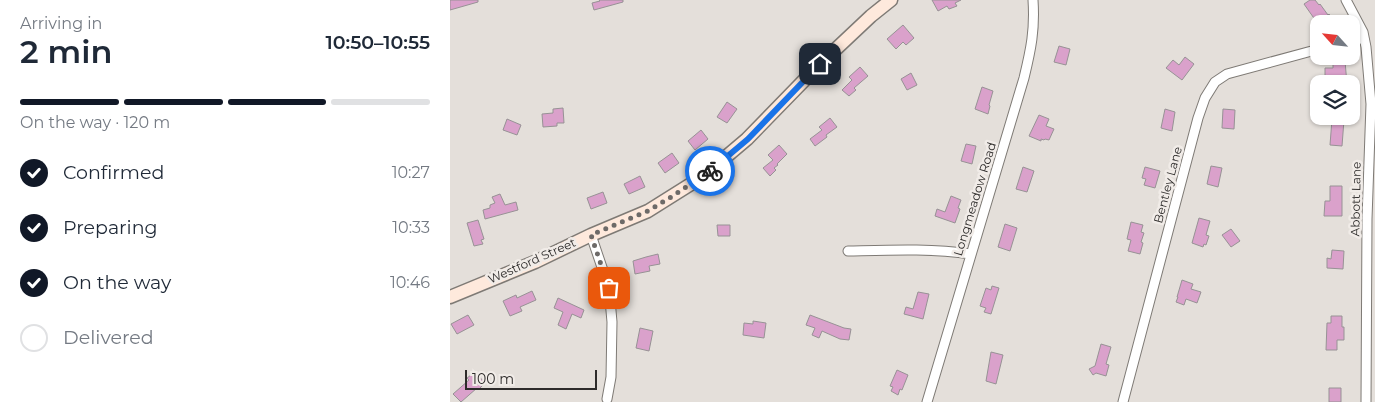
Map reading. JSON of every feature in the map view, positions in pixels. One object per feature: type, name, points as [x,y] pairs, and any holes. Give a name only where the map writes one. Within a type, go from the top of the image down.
[{"type":"main road","name":"Westford Street","points":[[450,297],[535,262],[591,235],[648,211],[671,197],[708,172],[748,139],[820,64],[890,0]]},
{"type":"street","name":"Longmeadow Road","points":[[927,402],[1024,78],[1032,47],[1033,0]]},
{"type":"street","name":"Abbott Lane","points":[[1346,0],[1363,32],[1370,104],[1366,402]]},
{"type":"street","points":[[1360,39],[1364,38]]},
{"type":"street","name":"Bentley Lane","points":[[1123,402],[1198,118],[1205,98],[1215,82],[1227,74],[1310,51]]},
{"type":"street","points":[[591,235],[609,288],[612,322],[611,377],[606,399]]},
{"type":"street","points":[[848,251],[906,250],[971,254]]},
{"type":"building","points":[[450,0],[478,0],[478,2],[450,10]]},
{"type":"building","points":[[599,0],[623,0],[623,2],[594,10],[592,3]]},
{"type":"building","points":[[932,0],[961,0],[955,3],[957,6],[949,9],[947,6],[938,11]]},
{"type":"building","points":[[1310,0],[1315,0],[1328,15],[1312,15],[1304,4]]},
{"type":"building","points":[[903,25],[914,38],[906,45],[903,42],[896,49],[887,39]]},
{"type":"building","points":[[1059,46],[1070,49],[1066,65],[1054,62]]},
{"type":"building","points":[[1185,57],[1194,64],[1182,80],[1166,68],[1173,60],[1179,65]]},
{"type":"building","points":[[1333,65],[1345,65],[1346,75],[1325,75],[1325,68],[1333,68]]},
{"type":"building","points":[[860,67],[868,76],[854,88],[856,90],[849,96],[842,90],[852,80],[849,77]]},
{"type":"building","points":[[911,73],[917,85],[907,90],[901,79]]},
{"type":"building","points":[[982,87],[993,91],[988,114],[975,109]]},
{"type":"building","points":[[727,102],[737,109],[727,123],[717,117]]},
{"type":"building","points":[[563,108],[564,123],[557,123],[557,126],[543,127],[542,114],[553,113],[553,109]]},
{"type":"building","points":[[1165,109],[1175,112],[1172,131],[1161,128]]},
{"type":"building","points":[[1223,109],[1235,110],[1234,129],[1222,128]]},
{"type":"building","points":[[1039,115],[1049,119],[1046,126],[1054,129],[1049,140],[1041,139],[1041,141],[1029,136]]},
{"type":"building","points":[[830,118],[837,127],[815,146],[810,139],[822,130],[819,127]]},
{"type":"building","points":[[507,119],[521,125],[517,135],[503,130]]},
{"type":"building","points":[[1332,125],[1344,125],[1342,146],[1330,145]]},
{"type":"building","points":[[701,130],[708,139],[695,150],[688,141]]},
{"type":"building","points":[[966,144],[976,146],[972,164],[961,161]]},
{"type":"building","points":[[779,145],[787,154],[777,164],[774,168],[776,170],[770,176],[763,168],[773,160],[768,155]]},
{"type":"building","points":[[672,153],[679,163],[665,173],[658,163]]},
{"type":"building","points":[[1211,166],[1222,168],[1218,187],[1207,184]]},
{"type":"building","points":[[1023,167],[1034,171],[1027,192],[1016,189]]},
{"type":"building","points":[[1145,167],[1160,171],[1155,188],[1144,185],[1146,179],[1142,178]]},
{"type":"building","points":[[640,176],[645,187],[629,194],[624,184]]},
{"type":"building","points":[[1330,186],[1342,186],[1342,216],[1324,216],[1325,201],[1330,201]]},
{"type":"building","points":[[603,192],[607,203],[591,209],[587,198]]},
{"type":"building","points":[[500,194],[505,205],[516,202],[518,210],[485,219],[483,210],[490,208],[490,205],[495,203],[492,197]]},
{"type":"building","points":[[951,196],[961,200],[955,223],[935,216],[937,209],[945,212]]},
{"type":"building","points":[[1199,218],[1210,221],[1206,235],[1209,236],[1206,245],[1204,244],[1203,247],[1192,243]]},
{"type":"building","points":[[478,220],[484,239],[481,240],[483,244],[474,246],[467,223]]},
{"type":"building","points":[[1131,222],[1143,225],[1141,232],[1144,233],[1141,242],[1143,243],[1140,254],[1128,251],[1131,240],[1127,239]]},
{"type":"building","points":[[1005,224],[1017,228],[1010,251],[998,247]]},
{"type":"building","points":[[717,225],[730,225],[730,236],[718,236]]},
{"type":"building","points":[[1231,229],[1240,241],[1231,247],[1222,235]]},
{"type":"building","points":[[1332,250],[1344,251],[1343,269],[1327,268],[1327,258],[1331,259]]},
{"type":"building","points":[[658,254],[660,264],[649,266],[650,271],[635,274],[633,261]]},
{"type":"building","points":[[1182,280],[1193,284],[1191,289],[1201,292],[1197,303],[1186,299],[1184,305],[1176,302]]},
{"type":"building","points":[[992,286],[999,288],[991,314],[984,312],[986,308],[980,306],[986,288],[991,290]]},
{"type":"building","points":[[532,291],[536,300],[520,307],[522,311],[510,316],[503,301],[516,295],[517,298]]},
{"type":"building","points":[[918,292],[929,294],[923,319],[904,314],[906,307],[913,309]]},
{"type":"building","points":[[558,298],[584,310],[581,318],[572,314],[566,329],[558,325],[563,312],[554,308]]},
{"type":"building","points":[[468,315],[474,325],[457,334],[451,324]]},
{"type":"building","points":[[810,315],[851,329],[849,340],[840,339],[822,331],[819,338],[812,335],[815,328],[806,325]]},
{"type":"building","points":[[1331,316],[1342,316],[1342,327],[1344,327],[1344,340],[1337,340],[1337,350],[1326,350],[1327,323],[1331,323]]},
{"type":"building","points":[[753,321],[766,323],[764,338],[743,335],[744,323],[753,324]]},
{"type":"building","points":[[640,328],[653,331],[649,351],[636,348]]},
{"type":"building","points":[[1101,344],[1111,347],[1106,364],[1109,365],[1106,376],[1096,373],[1093,375],[1089,369],[1095,366]]},
{"type":"building","points":[[991,352],[1003,355],[996,384],[986,381]]},
{"type":"building","points":[[897,370],[908,375],[898,395],[891,391],[893,387],[890,386]]},
{"type":"building","points":[[475,372],[485,383],[461,402],[453,394]]},
{"type":"building","points":[[1329,388],[1341,388],[1341,402],[1329,402]]},
{"type":"way so far","points":[[609,288],[591,235],[648,211],[710,171]]},
{"type":"route","points":[[710,171],[748,139],[820,64]]}]
